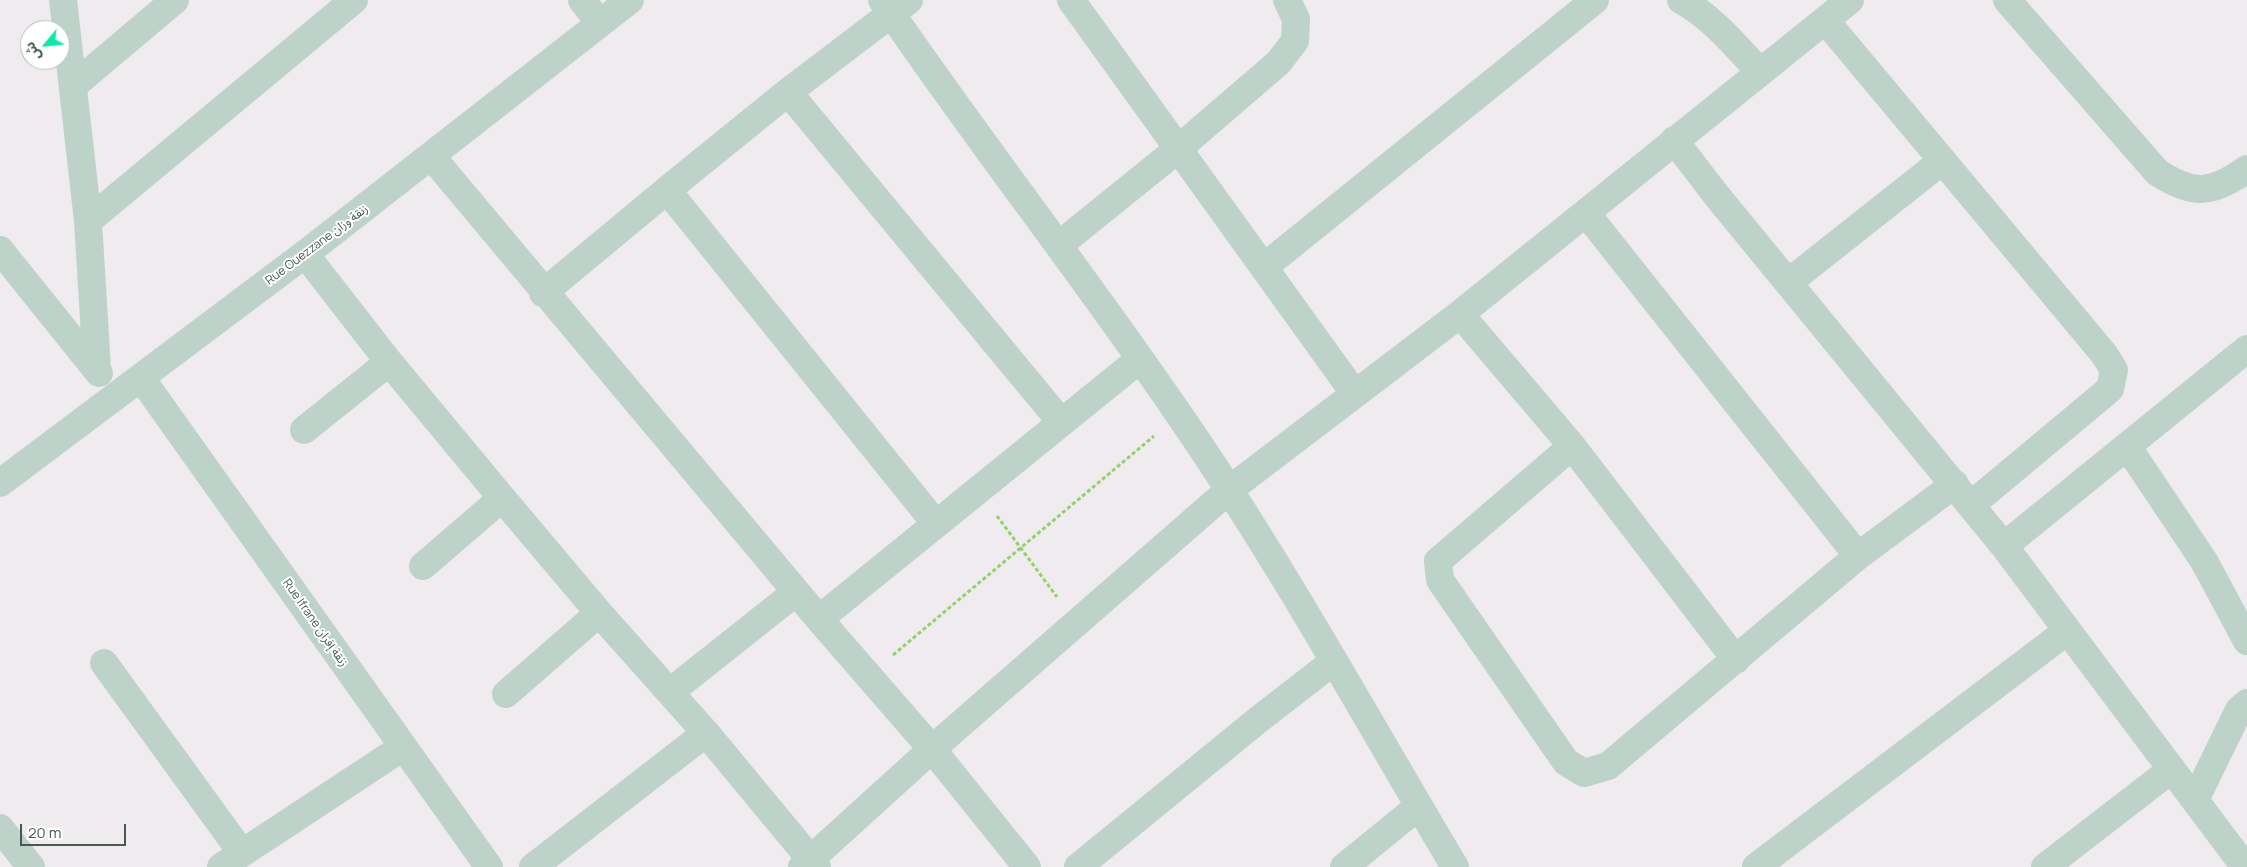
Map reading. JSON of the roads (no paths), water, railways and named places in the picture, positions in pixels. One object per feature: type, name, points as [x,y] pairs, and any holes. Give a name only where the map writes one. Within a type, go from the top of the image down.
[{"type":"street","points":[[63,0],[88,221],[96,369]]},
{"type":"street","points":[[73,86],[175,0]]},
{"type":"street","points":[[88,221],[354,0]]},
{"type":"street","points":[[582,0],[600,23]]},
{"type":"street","name":"Rue Ouezzane زنقة وزان","points":[[0,483],[432,157],[630,0]]},
{"type":"street","points":[[1071,0],[1355,394]]},
{"type":"street","points":[[1059,245],[1178,149],[1278,63],[1295,41],[1296,19],[1288,0]]},
{"type":"street","points":[[1264,266],[1595,0]]},
{"type":"street","points":[[1682,0],[1693,6],[1712,23],[1760,72]]},
{"type":"street","points":[[305,254],[389,362],[598,613],[706,733],[810,864],[932,749],[1229,490],[1460,314],[1850,0]]},
{"type":"street","points":[[2007,0],[2157,172],[2175,184],[2203,190],[2218,187],[2247,169]]},
{"type":"street","points":[[543,292],[894,4],[1059,245],[1179,414],[1229,490],[1334,661],[1455,867]]},
{"type":"street","points":[[1825,20],[2098,347],[2114,370],[2110,389],[1971,505]]},
{"type":"street","points":[[788,92],[1062,422]]},
{"type":"street","points":[[1674,140],[2004,546],[2245,867]]},
{"type":"street","points":[[432,157],[818,619],[932,749],[1027,867]]},
{"type":"street","points":[[1788,282],[1942,160]]},
{"type":"street","points":[[666,190],[936,524]]},
{"type":"street","points":[[1586,212],[1858,556]]},
{"type":"street","points":[[0,250],[118,395]]},
{"type":"street","points":[[1460,314],[1572,446],[1736,660]]},
{"type":"street","points":[[2004,546],[2247,349]]},
{"type":"street","points":[[818,619],[1140,359]]},
{"type":"street","points":[[304,430],[389,362]]},
{"type":"street","name":"Rue Ifrane زنقة إفران","points":[[141,378],[487,867]]},
{"type":"street","points":[[1572,446],[1438,561],[1440,580],[1566,762],[1584,773],[1608,766],[1858,556],[1955,484]]},
{"type":"street","points":[[2127,446],[2204,561],[2247,641]]},
{"type":"street","points":[[423,566],[502,498]]},
{"type":"street","points":[[670,692],[796,592]]},
{"type":"street","points":[[506,694],[598,613]]},
{"type":"street","points":[[1756,867],[2067,631]]},
{"type":"street","points":[[1078,867],[1250,726],[1334,661]]},
{"type":"street","points":[[104,663],[232,860],[403,747]]},
{"type":"street","points":[[2195,800],[2239,710],[2247,704]]},
{"type":"street","points":[[533,867],[706,733]]},
{"type":"street","points":[[2045,867],[2172,769]]},
{"type":"street","points":[[1344,867],[1419,806]]},
{"type":"street","points":[[0,828],[16,857]]}]
